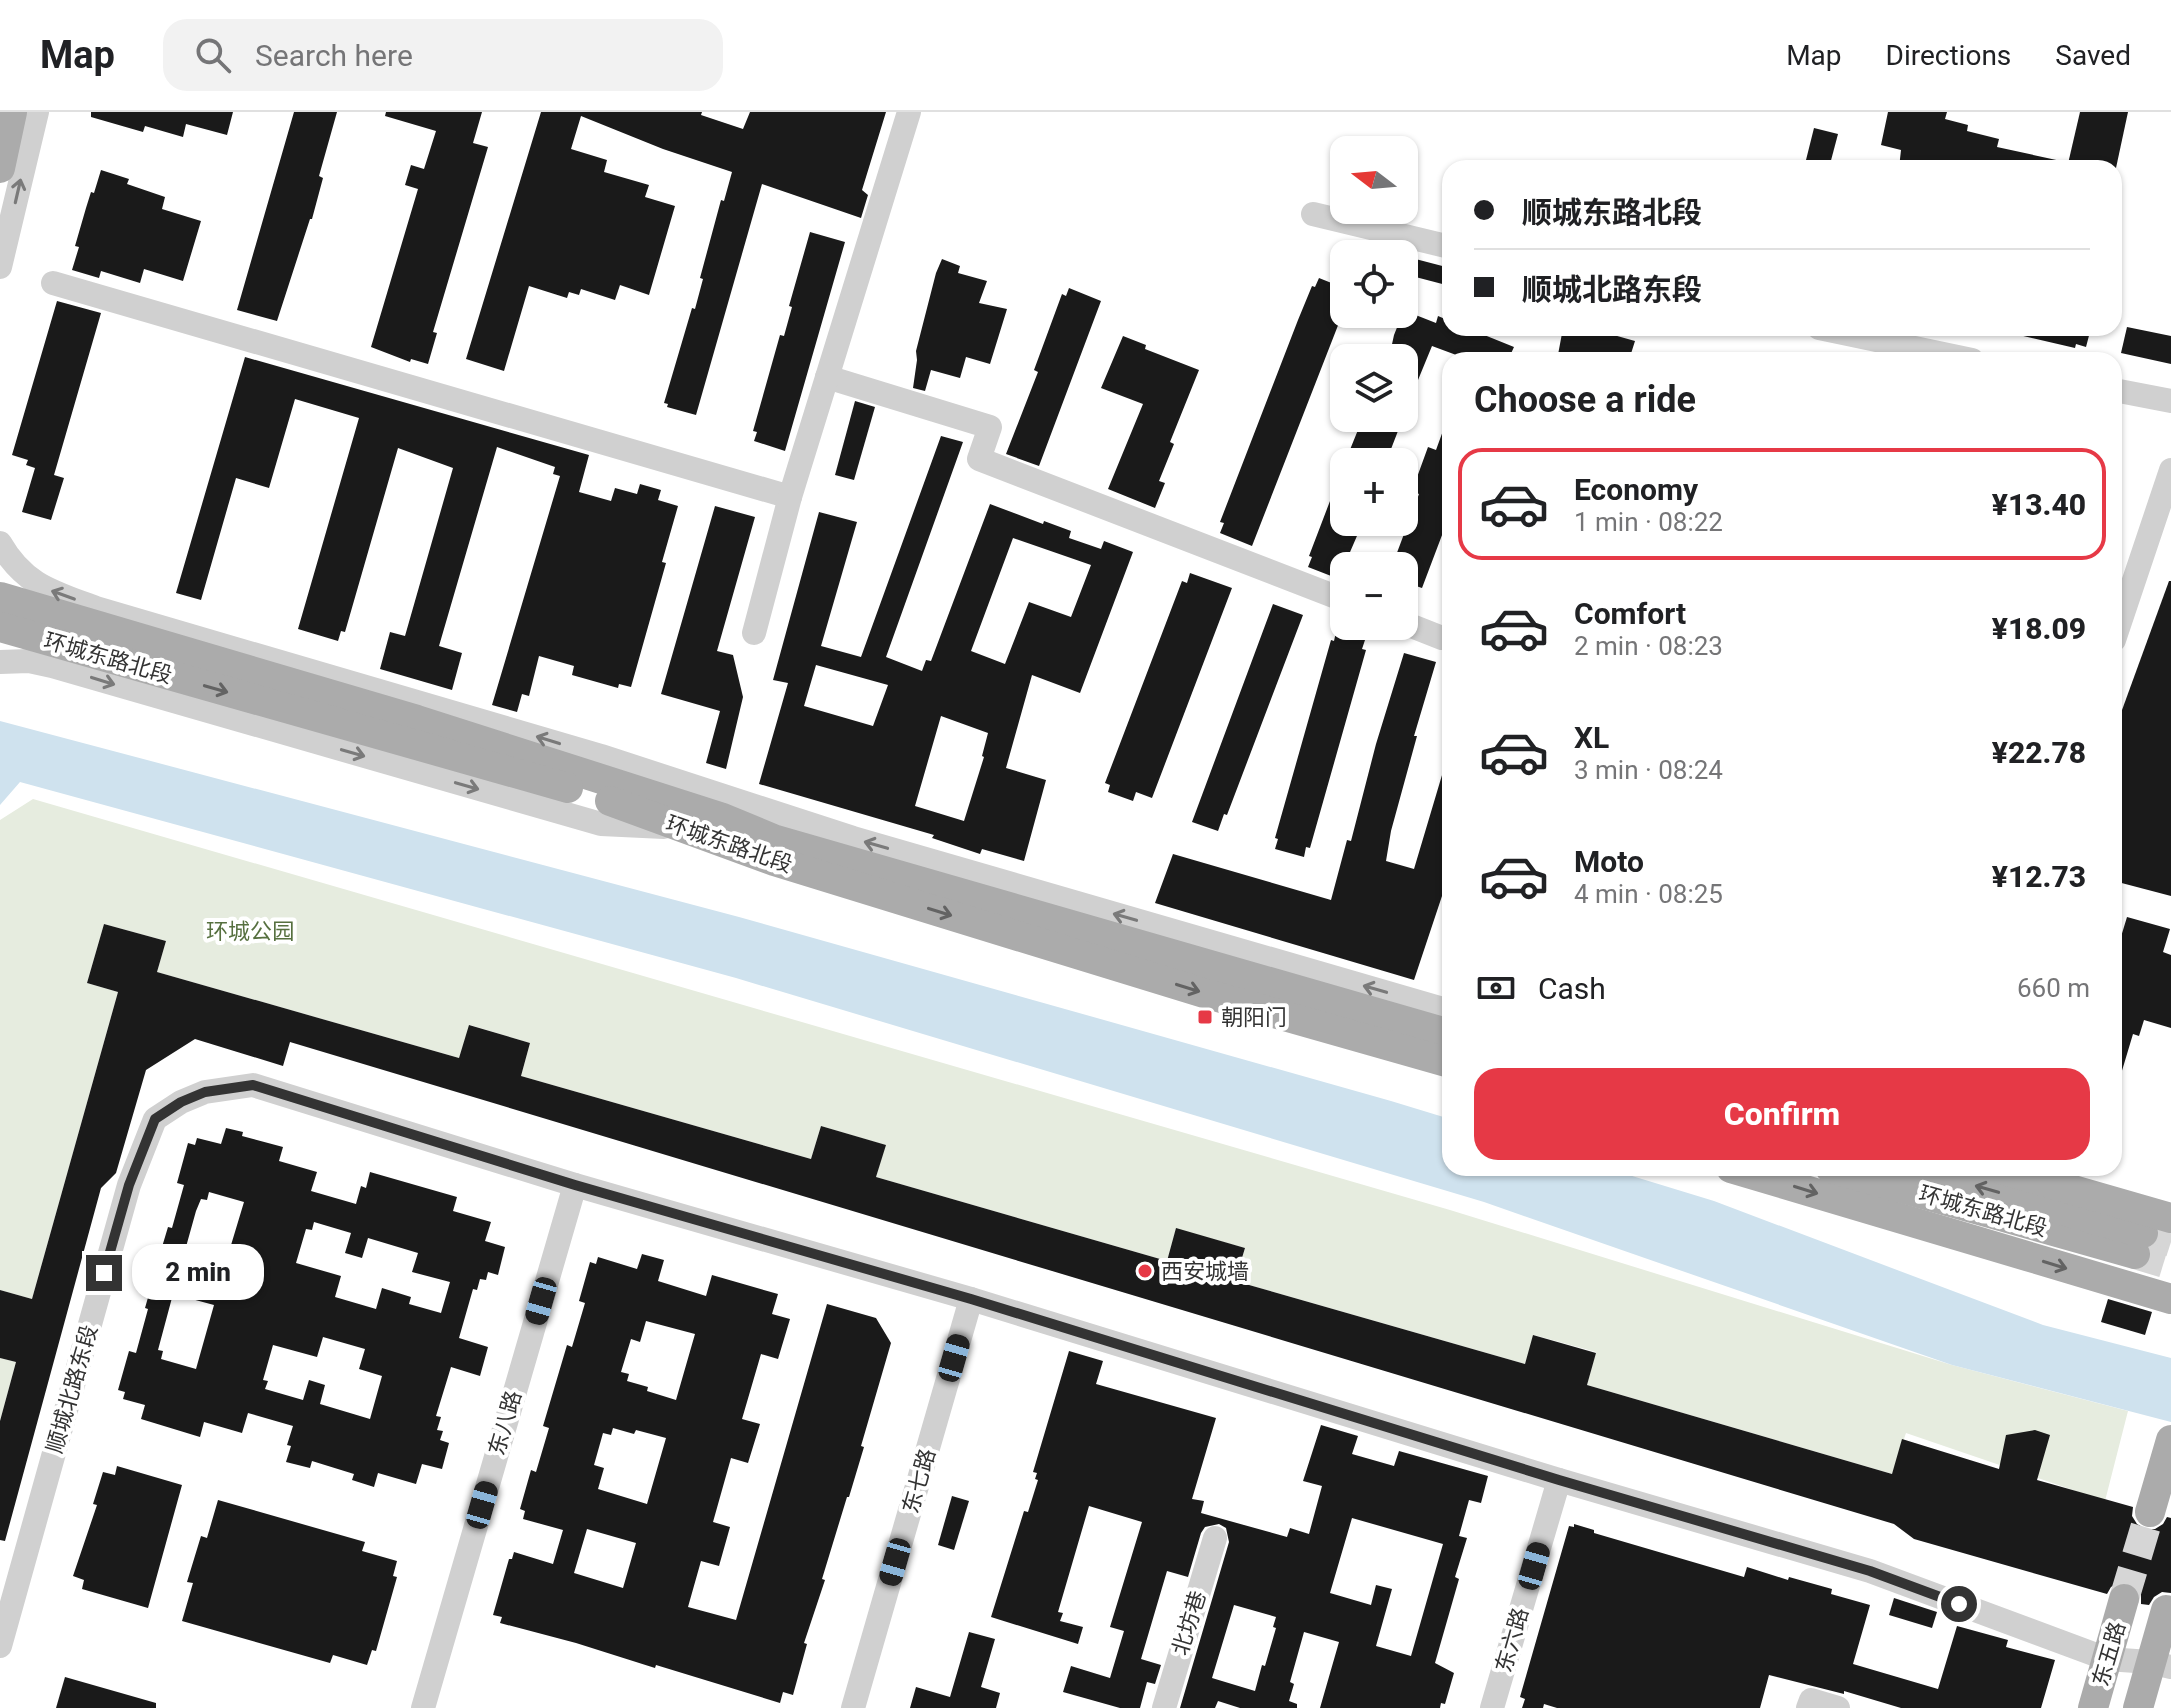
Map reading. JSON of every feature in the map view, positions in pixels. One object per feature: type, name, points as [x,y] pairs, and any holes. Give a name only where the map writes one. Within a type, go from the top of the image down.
[{"type":"main road","points":[[0,168],[12,112]]},
{"type":"main road","points":[[0,581],[47,611]]},
{"type":"main road","name":"环城东路北段","points":[[0,597],[406,732],[673,814],[723,818],[776,840],[1371,1026],[1442,1059]]},
{"type":"main road","name":"环城东路北段","points":[[2,629],[406,732]]},
{"type":"main road","points":[[1371,1026],[1442,1022]]},
{"type":"main road","points":[[1371,1026],[1442,1073]]},
{"type":"main road","name":"环城东路北段","points":[[1371,1026],[1442,1033]]},
{"type":"main road","points":[[1758,1176],[2171,1299]]},
{"type":"main road","name":"环城东路北段","points":[[1863,1176],[2139,1244],[1937,1176]]},
{"type":"main road","points":[[2025,1176],[2171,1218]]},
{"type":"main road","points":[[2150,1512],[2171,1440]]},
{"type":"main road","name":"东五路","points":[[2093,1708],[2124,1599]]},
{"type":"main road","name":"东五路","points":[[2138,1708],[2161,1664],[2166,1610]]},
{"type":"street","points":[[0,267],[37,112]]},
{"type":"street","points":[[754,633],[790,497],[909,112]]},
{"type":"street","points":[[1313,214],[1442,245]]},
{"type":"street","points":[[53,283],[790,497]]},
{"type":"street","points":[[1857,336],[1934,352]]},
{"type":"street","points":[[827,377],[990,427],[979,459],[1330,595]]},
{"type":"street","points":[[2122,392],[2171,401]]},
{"type":"street","points":[[2122,616],[2171,470]]},
{"type":"street","points":[[0,543],[28,579],[43,588],[406,732],[601,824],[673,814]]},
{"type":"street","points":[[1418,629],[1442,638]]},
{"type":"street","points":[[0,662],[29,661],[406,732],[601,756],[853,838],[1442,1009]]},
{"type":"street","points":[[601,756],[673,814]]},
{"type":"street","name":"顺城北路东段","points":[[0,1646],[129,1185],[155,1119],[181,1102],[205,1092],[253,1085],[575,1185]]},
{"type":"street","points":[[575,1185],[971,1299],[1559,1480],[1870,1571],[2107,1659],[2161,1664]]},
{"type":"street","name":"东八路","points":[[423,1708],[575,1185]]},
{"type":"street","name":"东七路","points":[[853,1708],[971,1299]]},
{"type":"street","name":"东六路","points":[[1492,1708],[1559,1480]]},
{"type":"street","name":"北坊巷","points":[[1164,1708],[1215,1538]]},
{"type":"street","points":[[1808,1708],[1811,1700],[1838,1708]]},
{"type":"green space","name":"环城公园","points":[[33,799],[1450,1210],[1952,1365],[2128,1411],[2105,1501],[1906,1433],[1892,1474],[1587,1385],[1596,1352],[1534,1335],[1525,1364],[1235,1281],[1245,1248],[1176,1229],[1167,1261],[876,1177],[885,1145],[821,1126],[811,1159],[521,1076],[530,1043],[470,1025],[459,1058],[157,972],[166,941],[104,924],[87,983],[118,992],[32,1299],[0,1290],[0,820]]},
{"type":"green space","points":[[0,1358],[16,1362],[0,1421]]},
{"type":"water","points":[[0,721],[739,917],[1391,1101],[1442,1117],[1442,1176],[1632,1176],[1714,1201],[2043,1325],[2171,1358],[2171,1422],[1952,1365],[1484,1202],[736,978],[20,782],[0,805]]},
{"type":"building","points":[[91,112],[233,112],[227,135],[186,124],[183,137],[145,126],[143,132],[91,117]]},
{"type":"building","points":[[294,112],[337,112],[319,176],[323,178],[312,219],[277,321],[237,310]]},
{"type":"building","points":[[386,112],[482,112],[473,143],[488,147],[433,332],[437,333],[428,364],[411,359],[410,362],[371,347],[418,189],[405,185],[411,165],[424,169],[436,131],[385,116]]},
{"type":"building","points":[[541,112],[702,112],[701,115],[743,129],[750,112],[886,112],[862,190],[868,195],[861,218],[762,184],[696,415],[667,407],[668,404],[664,403],[692,308],[695,309],[721,200],[724,201],[732,172],[663,149],[581,116],[571,149],[607,160],[604,172],[649,185],[645,197],[675,206],[649,295],[620,285],[615,300],[581,289],[579,295],[569,292],[567,298],[529,286],[504,371],[466,359]]},
{"type":"building","points":[[1888,112],[1947,112],[1945,119],[1968,125],[1967,131],[1999,139],[1997,147],[2056,160],[1900,160],[1901,150],[1881,145]]},
{"type":"building","points":[[2080,112],[2128,112],[2118,160],[2069,160]]},
{"type":"building","points":[[1814,128],[1838,134],[1831,160],[1806,160]]},
{"type":"building","points":[[101,170],[129,179],[127,184],[165,197],[162,209],[201,221],[183,281],[144,269],[140,283],[101,271],[99,278],[72,270],[86,208]]},
{"type":"building","points":[[810,232],[845,242],[785,451],[754,441],[757,432],[753,431],[780,335],[784,336],[792,307],[789,306]]},
{"type":"building","points":[[942,259],[960,266],[958,273],[987,281],[979,303],[1007,309],[990,364],[966,357],[960,378],[931,370],[925,391],[913,388],[916,351]]},
{"type":"building","points":[[1418,260],[1442,266],[1442,284],[1418,278]]},
{"type":"building","points":[[1319,278],[1330,282],[1330,328],[1337,328],[1252,546],[1220,533],[1224,523],[1220,522],[1298,320],[1312,286],[1315,287]]},
{"type":"building","points":[[1069,288],[1101,301],[1039,466],[1006,454],[1038,372],[1034,370],[1062,294],[1066,296]]},
{"type":"building","points":[[57,301],[101,313],[54,475],[64,478],[51,520],[22,512],[35,468],[26,465],[28,460],[12,455]]},
{"type":"building","points":[[1418,316],[1436,323],[1438,316],[1442,318],[1442,336],[1487,336],[1514,347],[1512,352],[1448,352],[1432,346],[1418,380],[1418,344],[1392,344],[1397,328],[1418,328]]},
{"type":"building","points":[[2127,327],[2171,336],[2171,364],[2121,352]]},
{"type":"building","points":[[1123,336],[1146,345],[1145,349],[1199,370],[1170,442],[1174,444],[1159,481],[1165,483],[1155,508],[1108,489],[1143,404],[1101,388]]},
{"type":"building","points":[[1562,336],[1617,336],[1635,341],[1632,352],[1558,352]]},
{"type":"building","points":[[2023,336],[2089,336],[2086,347],[2076,344],[2075,348]]},
{"type":"building","points":[[245,357],[589,455],[579,492],[611,501],[615,488],[637,494],[640,484],[661,490],[658,500],[678,506],[662,562],[666,563],[631,687],[619,684],[618,688],[572,675],[574,666],[539,656],[529,696],[522,694],[517,712],[492,705],[560,476],[553,474],[555,467],[497,447],[439,646],[462,653],[452,690],[380,669],[390,632],[405,636],[453,468],[398,448],[345,632],[341,631],[338,641],[298,629],[359,418],[295,399],[269,488],[236,478],[201,600],[176,593]]},
{"type":"building","points":[[855,401],[875,407],[854,480],[835,475]]},
{"type":"building","points":[[1357,432],[1398,432],[1391,448],[1351,448]]},
{"type":"building","points":[[1442,434],[1442,535],[1422,588],[1418,587],[1418,552],[1397,552],[1403,536],[1418,536],[1418,474],[1428,447],[1436,450]]},
{"type":"building","points":[[941,436],[963,442],[886,657],[922,671],[926,660],[931,661],[990,504],[1071,531],[1069,538],[1101,549],[1104,541],[1133,552],[1080,693],[1032,675],[1006,768],[1046,780],[1024,861],[982,849],[980,854],[932,838],[934,835],[759,784],[788,683],[773,680],[819,512],[857,522],[821,646],[861,657]],"holes":[[[1013,538],[1091,565],[1071,617],[1029,602],[1005,664],[971,651]],[[816,665],[888,685],[873,726],[804,706]],[[941,716],[988,733],[984,757],[964,821],[915,806]]]},
{"type":"building","points":[[1330,501],[1330,536],[1357,536],[1350,552],[1330,552],[1330,576],[1308,567],[1312,557],[1309,556]]},
{"type":"building","points":[[715,506],[755,517],[717,651],[733,655],[743,697],[726,769],[706,763],[720,711],[661,694]]},
{"type":"building","points":[[1190,573],[1232,588],[1152,798],[1136,792],[1133,801],[1108,792],[1110,785],[1105,783],[1182,581],[1187,583]]},
{"type":"building","points":[[2171,581],[2171,896],[2122,883],[2122,710]]},
{"type":"building","points":[[1273,604],[1303,615],[1227,815],[1224,814],[1218,831],[1192,822]]},
{"type":"building","points":[[1331,640],[1365,640],[1362,649],[1366,650],[1310,848],[1306,847],[1304,857],[1275,849],[1278,839],[1275,838]]},
{"type":"building","points":[[1404,653],[1436,662],[1414,736],[1417,736],[1386,861],[1414,869],[1442,775],[1442,896],[1414,980],[1155,903],[1173,854],[1331,900],[1347,840],[1351,841]]},
{"type":"building","points":[[2127,917],[2170,929],[2163,952],[2171,955],[2171,1028],[2144,1020],[2139,1036],[2133,1034],[2122,1071],[2122,933]]},
{"type":"building","name":"西安城墙","points":[[104,924],[166,941],[157,972],[459,1058],[469,1025],[530,1043],[521,1076],[811,1159],[821,1126],[886,1145],[876,1177],[1167,1261],[1176,1228],[1245,1248],[1235,1281],[1525,1364],[1533,1335],[1596,1353],[1587,1385],[1892,1474],[1902,1439],[1999,1469],[2006,1435],[2035,1430],[2050,1435],[2037,1480],[2133,1507],[2132,1516],[2137,1524],[2146,1529],[2155,1529],[2167,1517],[2171,1518],[2171,1593],[2162,1592],[2149,1605],[2141,1604],[2141,1594],[2130,1582],[2119,1582],[2107,1594],[1914,1539],[1894,1524],[290,1042],[283,1066],[195,1039],[146,1070],[116,1173],[101,1188],[5,1541],[0,1540],[0,1421],[16,1362],[0,1358],[0,1290],[32,1299],[118,992],[87,983]]},
{"type":"building","points":[[226,1128],[243,1132],[242,1136],[283,1147],[279,1161],[317,1172],[311,1191],[356,1204],[361,1186],[366,1188],[370,1172],[457,1197],[453,1211],[491,1222],[485,1241],[505,1247],[498,1275],[488,1272],[486,1280],[480,1279],[477,1290],[473,1289],[459,1338],[488,1347],[480,1376],[451,1367],[436,1416],[441,1417],[437,1430],[443,1431],[440,1440],[449,1443],[442,1469],[422,1464],[416,1484],[378,1473],[374,1487],[352,1480],[354,1474],[312,1461],[310,1468],[286,1462],[293,1426],[248,1413],[242,1433],[204,1422],[200,1437],[141,1419],[145,1405],[123,1399],[125,1392],[118,1390],[129,1351],[136,1353],[148,1309],[145,1308],[151,1287],[145,1286],[157,1246],[162,1247],[168,1227],[172,1228],[184,1185],[177,1183],[188,1143],[195,1145],[197,1138],[221,1144]],"holes":[[[209,1192],[244,1202],[225,1265],[184,1254],[201,1199],[207,1200]],[[314,1222],[351,1233],[345,1253],[362,1258],[368,1238],[418,1253],[412,1272],[450,1282],[441,1313],[409,1304],[411,1297],[382,1288],[376,1309],[335,1297],[341,1276],[296,1263],[306,1229],[312,1230]],[[173,1294],[214,1305],[196,1369],[161,1359],[163,1351],[158,1350]],[[323,1337],[365,1349],[359,1369],[382,1376],[370,1419],[320,1404],[325,1385],[309,1380],[303,1400],[265,1389],[268,1381],[263,1380],[273,1345],[317,1357]]]},
{"type":"building","points":[[642,1254],[664,1260],[658,1281],[706,1296],[712,1275],[778,1294],[772,1314],[790,1319],[778,1359],[761,1354],[742,1419],[760,1424],[748,1463],[731,1458],[713,1522],[730,1527],[719,1566],[701,1561],[688,1607],[736,1620],[827,1304],[876,1318],[891,1343],[861,1446],[864,1447],[804,1643],[807,1644],[793,1695],[783,1692],[780,1703],[656,1665],[655,1668],[500,1623],[502,1617],[493,1615],[509,1559],[512,1559],[514,1552],[553,1564],[563,1530],[523,1519],[525,1511],[520,1509],[531,1470],[536,1472],[549,1428],[543,1426],[567,1345],[572,1347],[585,1303],[579,1301],[590,1262],[596,1264],[598,1257],[637,1269]],"holes":[[[646,1321],[695,1334],[676,1400],[627,1381],[629,1374],[621,1372],[631,1339],[640,1342]],[[613,1428],[666,1438],[647,1504],[598,1489],[604,1468],[594,1465],[603,1433],[611,1435]],[[587,1529],[636,1543],[623,1588],[574,1573]]]},
{"type":"building","points":[[2108,1299],[2152,1312],[2145,1335],[2101,1322]]},
{"type":"building","points":[[1069,1351],[1103,1361],[1096,1384],[1216,1418],[1192,1499],[1204,1501],[1201,1513],[1287,1537],[1290,1528],[1309,1534],[1322,1486],[1303,1481],[1321,1425],[1358,1436],[1352,1454],[1394,1466],[1399,1451],[1488,1476],[1481,1503],[1469,1500],[1459,1536],[1467,1538],[1455,1577],[1459,1579],[1435,1663],[1454,1673],[1445,1704],[1441,1703],[1440,1708],[1320,1708],[1339,1642],[1304,1632],[1290,1682],[1294,1684],[1289,1701],[1297,1704],[1297,1708],[1240,1708],[1218,1701],[1215,1708],[1180,1708],[1229,1542],[1226,1528],[1219,1524],[1205,1527],[1201,1533],[1188,1577],[1167,1571],[1141,1659],[1161,1665],[1155,1684],[1147,1682],[1140,1708],[1120,1708],[1063,1692],[1071,1666],[1110,1678],[1124,1631],[1110,1627],[1142,1522],[1089,1506],[1058,1612],[1063,1613],[1060,1621],[1083,1627],[1078,1644],[991,1617],[1024,1511],[1028,1512],[1038,1480],[1035,1479],[1037,1473],[1033,1472]],"holes":[[[1352,1518],[1443,1544],[1411,1656],[1376,1646],[1392,1589],[1376,1585],[1371,1605],[1330,1593]],[[1234,1605],[1276,1617],[1273,1627],[1276,1628],[1255,1691],[1212,1678]]]},
{"type":"building","points":[[117,1466],[182,1485],[148,1608],[82,1589],[84,1580],[73,1576],[97,1505],[93,1504],[103,1472],[115,1475]]},
{"type":"building","points":[[952,1496],[969,1501],[954,1550],[938,1545]]},
{"type":"building","points":[[218,1500],[365,1542],[362,1551],[397,1561],[393,1576],[397,1577],[376,1651],[372,1650],[367,1665],[333,1655],[330,1663],[182,1621],[193,1583],[187,1582],[201,1536],[207,1538]]},
{"type":"building","points":[[1574,1524],[1594,1530],[1594,1533],[1744,1577],[1747,1567],[1832,1589],[1831,1594],[1870,1605],[1853,1664],[1938,1689],[1957,1626],[2008,1640],[2006,1647],[2055,1660],[2041,1708],[1901,1708],[1844,1691],[1844,1694],[1769,1675],[1760,1708],[1557,1708],[1544,1704],[1543,1708],[1522,1708],[1525,1699],[1520,1697],[1569,1526],[1574,1527]]},
{"type":"building","points":[[1894,1598],[1937,1612],[1932,1628],[1889,1615]]},
{"type":"building","points":[[969,1632],[995,1639],[981,1687],[1000,1693],[996,1708],[910,1708],[916,1687],[950,1697]]},
{"type":"building","points":[[65,1677],[156,1703],[156,1708],[56,1708]]},
{"type":"tunnel","points":[[2143,1233],[2171,1242]]},
{"type":"tunnel","points":[[2135,1254],[2171,1265]]},
{"type":"tunnel","points":[[2124,1599],[2150,1512]]},
{"type":"place","name":"朝阳门","points":[[1205,1017]]},
{"type":"place","name":"西安城墙","points":[[1145,1271]]},
{"type":"route","points":[[104,1273],[129,1185],[155,1119],[181,1102],[205,1092],[253,1085],[575,1185],[971,1299],[1559,1480],[1870,1571],[1959,1604]]}]
